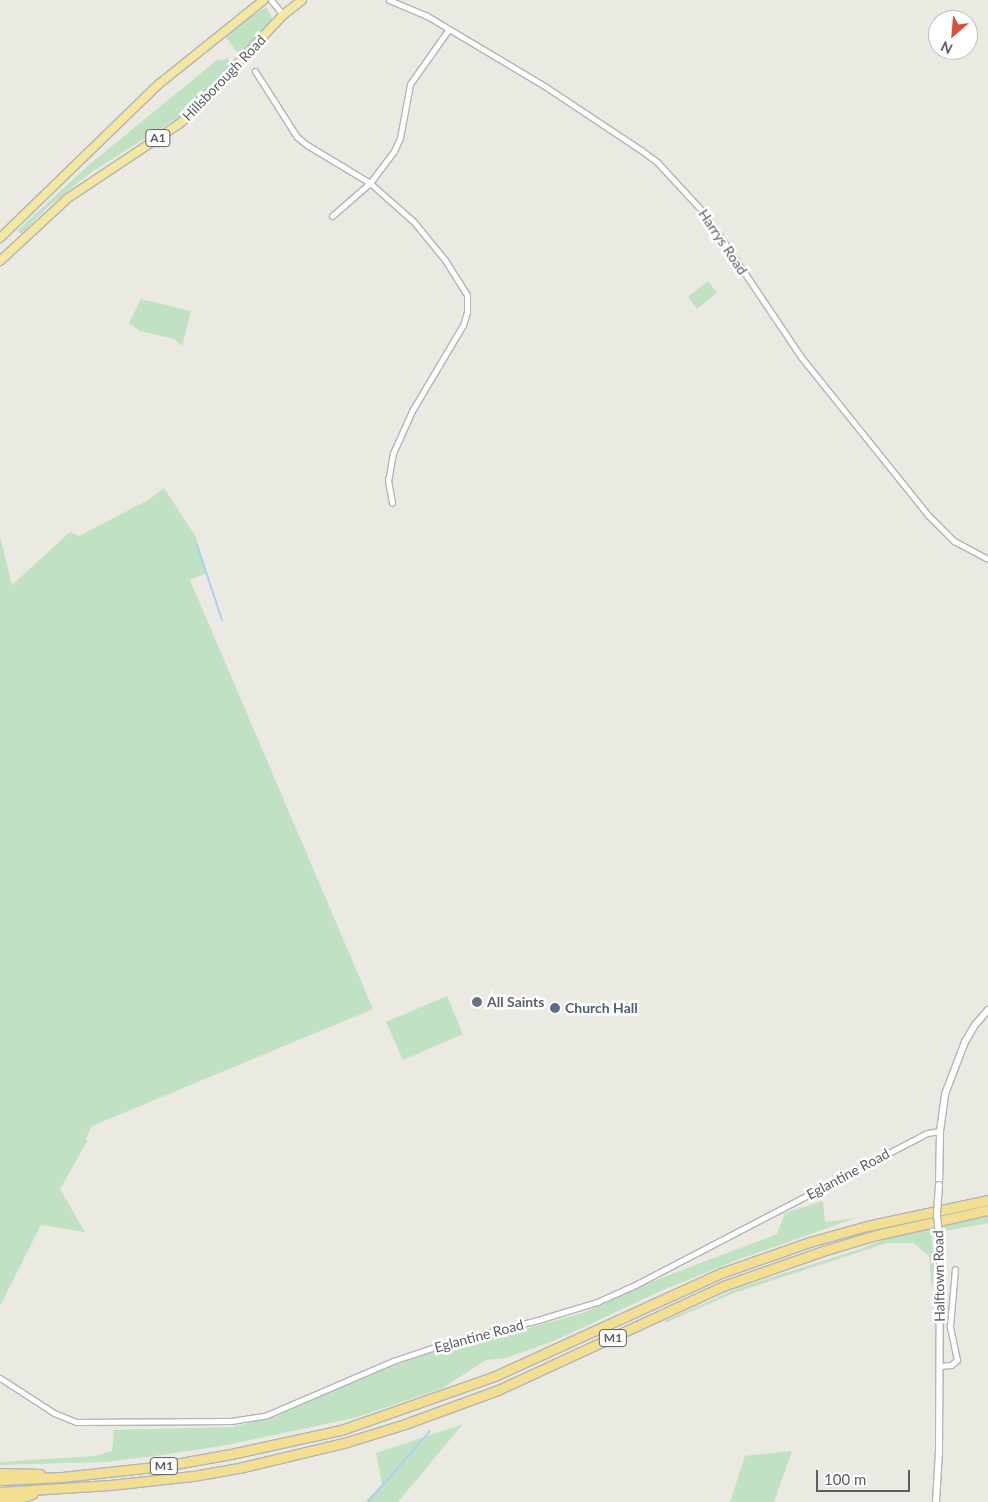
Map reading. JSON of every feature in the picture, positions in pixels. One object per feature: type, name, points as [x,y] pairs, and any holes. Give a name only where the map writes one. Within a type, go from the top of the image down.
[{"type":"highway","points":[[0,238],[159,84],[264,0]]},
{"type":"highway","name":"Hillsborough Road","points":[[0,261],[68,198],[179,124],[192,113],[283,15],[302,0]]},
{"type":"highway","name":"M1","points":[[0,1480],[62,1477],[189,1462],[341,1430],[495,1376],[720,1274],[813,1241],[867,1226],[923,1212],[988,1200]]},
{"type":"highway","name":"M1","points":[[0,1492],[44,1490],[193,1476],[239,1468],[347,1442],[405,1424],[498,1390],[723,1286],[859,1240],[988,1210]]},
{"type":"highway","points":[[0,1473],[62,1477]]},
{"type":"highway","points":[[0,1500],[17,1499],[44,1490]]},
{"type":"street","points":[[271,0],[283,15]]},
{"type":"street","name":"Harrys Road","points":[[389,0],[427,16],[610,129],[641,150],[670,175],[705,214],[801,357],[928,516],[954,541],[988,559]]},
{"type":"street","points":[[332,216],[370,183],[394,151],[400,138],[410,84],[449,29]]},
{"type":"street","points":[[255,71],[297,137],[370,183],[427,236],[462,285],[468,302],[463,325],[412,411],[393,453],[388,480],[392,504]]},
{"type":"street","name":"Halftown Road","points":[[936,1502],[939,1451],[940,1244],[937,1215],[940,1131],[945,1094],[957,1058],[975,1025],[988,1010]]},
{"type":"street","name":"Eglantine Road","points":[[0,1378],[54,1413],[76,1422],[230,1421],[267,1415],[401,1358],[444,1344],[538,1320],[597,1302],[635,1285],[912,1140],[927,1133],[940,1131]]},
{"type":"street","name":"Halftown Road","points":[[939,1366],[950,1365],[957,1360],[950,1326],[955,1269]]},
{"type":"green space","points":[[266,7],[274,21],[240,56],[224,35]]},
{"type":"green space","points":[[229,59],[230,69],[190,110],[93,171],[48,207],[21,234],[17,231],[91,163],[217,60]]},
{"type":"green space","points":[[708,281],[717,293],[697,309],[688,297]]},
{"type":"green space","points":[[141,299],[191,311],[182,346],[174,339],[140,331],[129,323]]},
{"type":"green space","points":[[164,488],[196,537],[206,573],[190,580],[373,1009],[92,1126],[85,1140],[88,1140],[60,1189],[85,1232],[41,1225],[0,1306],[0,536],[12,585],[70,532],[79,536],[148,500]]},
{"type":"green space","points":[[447,996],[463,1034],[403,1060],[386,1022]]},
{"type":"green space","points":[[823,1201],[825,1222],[856,1218],[740,1259],[665,1289],[556,1340],[506,1358],[486,1360],[441,1389],[354,1418],[222,1446],[155,1456],[105,1462],[0,1465],[0,1462],[95,1456],[112,1451],[114,1430],[232,1427],[277,1416],[352,1381],[443,1348],[500,1336],[583,1313],[651,1282],[777,1234],[785,1213]]},
{"type":"green space","points":[[988,1217],[988,1223],[945,1231],[944,1225]]},
{"type":"green space","points":[[931,1227],[934,1266],[932,1291],[929,1256],[914,1243],[887,1243],[734,1293],[665,1323],[664,1321],[741,1287],[860,1249],[892,1236]]},
{"type":"green space","points":[[463,1424],[398,1502],[365,1502],[382,1484],[376,1453]]},
{"type":"green space","points":[[792,1451],[774,1502],[730,1502],[745,1456]]},
{"type":"waterway","points":[[197,545],[222,620]]},
{"type":"waterway","points":[[368,1502],[430,1431]]},
{"type":"place","name":"All Saints","points":[[477,1002]]},
{"type":"place","name":"Church Hall","points":[[555,1008]]}]
